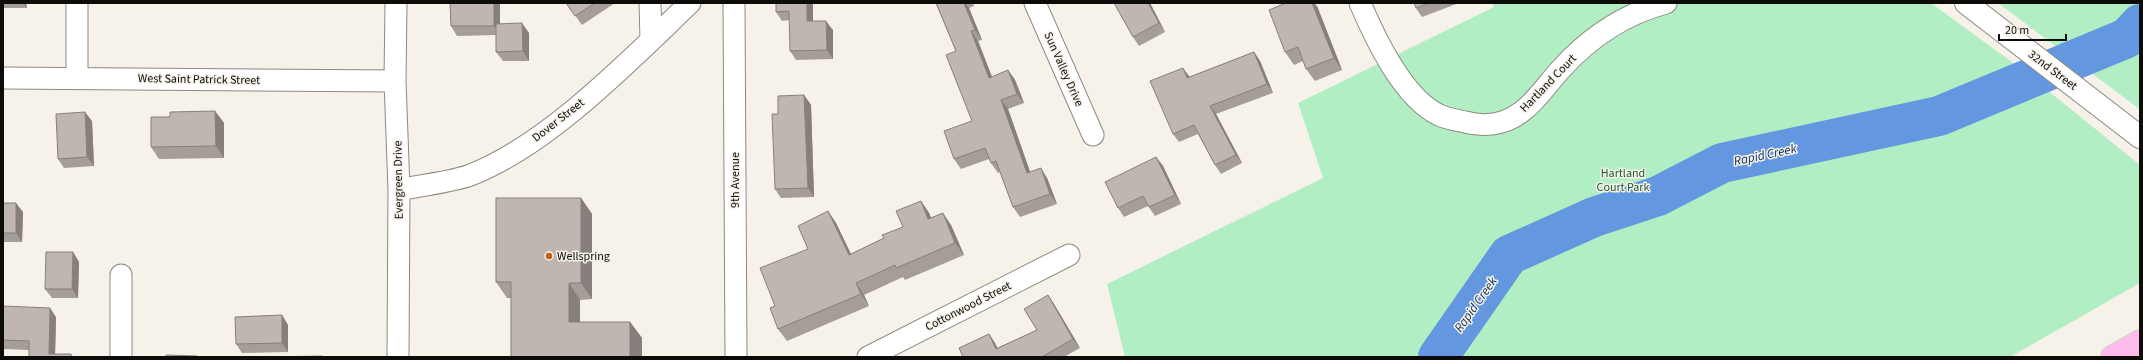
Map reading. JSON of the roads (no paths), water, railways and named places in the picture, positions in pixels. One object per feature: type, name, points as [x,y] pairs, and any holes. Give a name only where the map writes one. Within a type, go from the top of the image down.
[{"type":"main road","points":[[2112,357],[2140,341]]},
{"type":"street","points":[[77,3],[77,78]]},
{"type":"street","name":"Evergreen Drive","points":[[396,3],[395,81],[399,190],[398,357]]},
{"type":"street","points":[[650,3],[651,40]]},
{"type":"street","name":"Dover Street","points":[[399,190],[473,174],[519,149],[560,119],[651,40],[690,3]]},
{"type":"street","name":"9th Avenue","points":[[734,3],[736,357]]},
{"type":"street","name":"Sun Valley Drive","points":[[1035,3],[1093,135]]},
{"type":"street","name":"Hartland Court","points":[[1360,3],[1392,66],[1416,99],[1439,115],[1468,123],[1490,126],[1519,114],[1541,95],[1560,70],[1589,41],[1623,19],[1666,3]]},
{"type":"street","name":"32nd Street","points":[[1966,3],[2008,37],[2140,137]]},
{"type":"street","name":"West Saint Patrick Street","points":[[3,78],[395,81]]},
{"type":"street","name":"Cottonwood Street","points":[[868,357],[901,350],[1069,255]]},
{"type":"street","points":[[121,275],[121,357]]},
{"type":"waterway","name":"Rapid Creek","points":[[1438,357],[1509,255],[1594,217],[1658,196],[1722,163],[1939,116],[2127,38],[2140,24]]},
{"type":"place","name":"Wellspring","points":[[549,256]]},
{"type":"park label","name":"Hartland Court Park","points":[[1623,180]]}]
